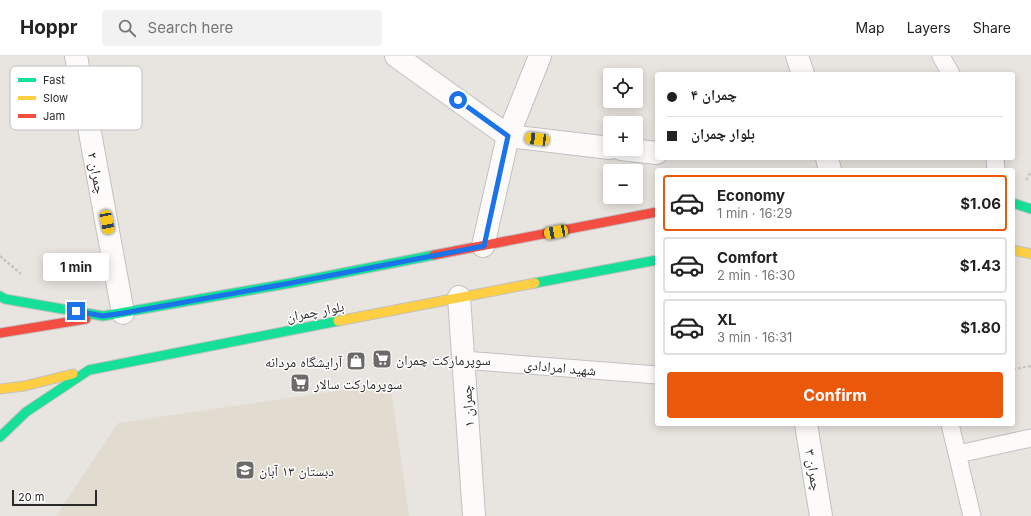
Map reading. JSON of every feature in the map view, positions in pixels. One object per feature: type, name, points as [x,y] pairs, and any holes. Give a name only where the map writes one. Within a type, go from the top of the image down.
[{"type":"main road","points":[[1015,204],[1031,208]]},
{"type":"main road","points":[[0,333],[113,315],[291,283],[655,212]]},
{"type":"main road","points":[[1015,250],[1031,254]]},
{"type":"main road","name":"بلوار چمران","points":[[0,437],[26,412],[88,370],[459,297],[655,260]]},
{"type":"main road","points":[[0,296],[113,315]]},
{"type":"main road","points":[[0,389],[24,386],[88,370]]},
{"type":"street","name":"چمران ۲","points":[[76,56],[77,66]]},
{"type":"street","points":[[396,56],[508,136],[603,147]]},
{"type":"street","points":[[484,246],[508,136],[540,56]]},
{"type":"street","points":[[797,56],[802,72]]},
{"type":"street","name":"چمران ۲","points":[[87,130],[113,315]]},
{"type":"street","points":[[643,151],[655,153]]},
{"type":"street","name":"چمران ۱","points":[[459,297],[474,516]]},
{"type":"street","name":"چمران ۳","points":[[806,426],[821,516]]},
{"type":"lane","points":[[941,56],[950,72]]},
{"type":"lane","name":"شهید امرادادی","points":[[463,360],[655,375]]},
{"type":"lane","points":[[951,426],[972,516]]},
{"type":"lane","points":[[958,454],[1031,438]]},
{"type":"path","points":[[1015,369],[1031,366]]},
{"type":"shaded area","name":"دبستان ۱۳ آبان","points":[[390,383],[409,516],[56,516],[118,423]]},
{"type":"traffic: fast","points":[[1015,204],[1031,209]]},
{"type":"traffic: fast","points":[[0,296],[5,299],[103,316],[291,283],[434,255]]},
{"type":"traffic: fast","points":[[535,283],[655,260]]},
{"type":"traffic: fast","points":[[0,437],[26,412],[89,370],[338,321]]},
{"type":"traffic: slow","points":[[1015,250],[1031,254]]},
{"type":"traffic: slow","points":[[338,321],[535,283]]},
{"type":"traffic: slow","points":[[0,389],[24,386],[73,374]]},
{"type":"traffic: jam","points":[[434,255],[655,212]]},
{"type":"traffic: jam","points":[[0,333],[86,319]]},
{"type":"place","name":"سوپرمارکت چمران","points":[[382,359]]},
{"type":"place","name":"آرایشگاه مردانه","points":[[356,361]]},
{"type":"place","name":"سوپرمارکت سالار","points":[[300,383]]},
{"type":"place","name":"دبستان ۱۳ آبان","points":[[245,470]]},
{"type":"route","points":[[76,311],[103,316],[124,313],[484,246],[508,136],[458,100]]}]
